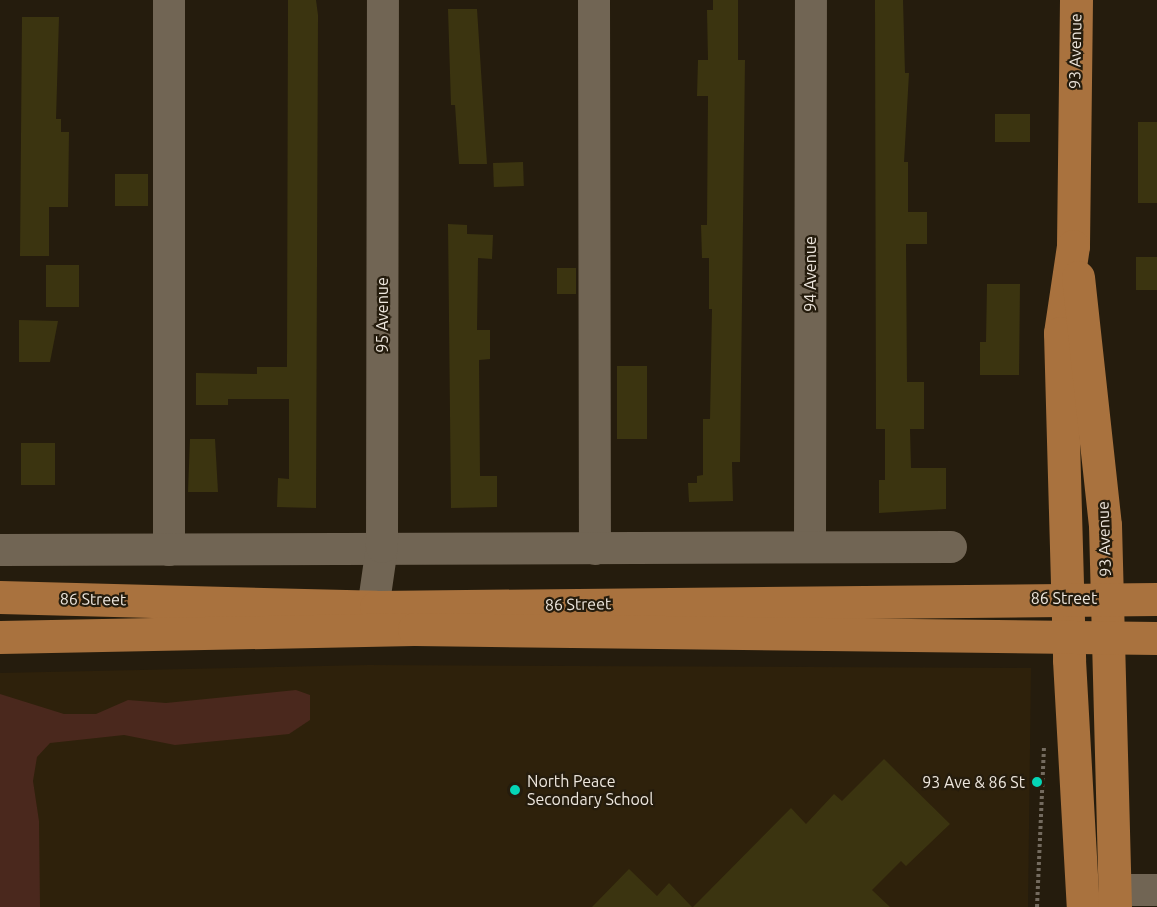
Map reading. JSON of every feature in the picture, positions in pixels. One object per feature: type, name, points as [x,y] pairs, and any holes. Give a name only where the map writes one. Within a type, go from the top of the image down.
[{"type":"main road","name":"93 Avenue","points":[[1076,0],[1073,246],[1100,475],[1108,638],[1115,898]]},
{"type":"main road","name":"93 Avenue","points":[[1073,246],[1060,333],[1069,638],[1083,907]]},
{"type":"main road","name":"86 Street","points":[[0,597],[373,618],[1069,638],[1157,638]]},
{"type":"main road","name":"86 Street","points":[[0,638],[373,618],[1069,598],[1157,599]]},
{"type":"street","points":[[169,0],[169,550]]},
{"type":"street","name":"95 Avenue","points":[[373,618],[382,547],[383,0]]},
{"type":"street","points":[[594,0],[595,549]]},
{"type":"street","name":"94 Avenue","points":[[810,547],[811,0]]},
{"type":"street","points":[[0,550],[951,547]]},
{"type":"street","points":[[1115,898],[1157,890]]},
{"type":"path","points":[[1037,907],[1045,741]]},
{"type":"shaded area","name":"North Peace Secondary School","points":[[368,665],[1031,668],[1028,907],[0,907],[0,673]]},
{"type":"shaded area","points":[[296,690],[310,695],[310,720],[289,734],[175,745],[124,735],[50,743],[37,757],[33,781],[39,821],[40,907],[0,907],[0,694],[64,714],[96,714],[128,700],[166,703]]},
{"type":"building","points":[[288,0],[316,0],[318,15],[316,508],[277,507],[278,478],[289,479],[289,399],[228,399],[228,405],[196,405],[196,373],[257,374],[257,367],[287,367]]},
{"type":"building","points":[[713,0],[738,0],[738,60],[745,60],[740,462],[732,462],[733,501],[689,502],[688,483],[697,483],[697,476],[703,475],[703,419],[710,419],[712,309],[709,309],[709,258],[702,258],[701,225],[707,225],[708,96],[697,96],[698,60],[708,60],[707,10],[713,10]]},
{"type":"building","points":[[875,0],[903,0],[905,73],[909,73],[904,162],[908,162],[908,212],[927,212],[927,244],[906,244],[907,382],[924,382],[924,429],[910,429],[911,468],[946,468],[946,509],[879,513],[879,480],[885,480],[885,429],[876,429]]},
{"type":"building","points":[[448,9],[477,9],[487,164],[459,164],[455,105],[451,105]]},
{"type":"building","points":[[22,17],[59,17],[56,119],[61,119],[61,132],[69,132],[68,207],[49,207],[49,256],[20,256]]},
{"type":"building","points":[[995,114],[1030,114],[1030,142],[995,142]]},
{"type":"building","points":[[1138,122],[1157,122],[1157,203],[1138,203]]},
{"type":"building","points":[[523,162],[524,186],[494,187],[493,163]]},
{"type":"building","points":[[115,174],[148,174],[148,206],[115,206]]},
{"type":"building","points":[[448,224],[467,225],[467,234],[493,235],[492,259],[478,258],[477,330],[490,330],[490,359],[479,360],[480,476],[497,476],[497,507],[451,508]]},
{"type":"building","points":[[1136,257],[1157,257],[1157,290],[1136,290]]},
{"type":"building","points":[[46,265],[79,265],[79,307],[46,307]]},
{"type":"building","points":[[557,268],[576,268],[576,294],[557,294]]},
{"type":"building","points":[[987,284],[1020,284],[1019,375],[980,375],[980,342],[986,342]]},
{"type":"building","points":[[19,320],[58,321],[50,362],[19,362]]},
{"type":"building","points":[[617,366],[647,366],[647,439],[617,439]]},
{"type":"building","points":[[190,439],[215,439],[218,492],[188,492]]},
{"type":"building","points":[[21,443],[55,443],[55,485],[21,485]]},
{"type":"building","points":[[884,759],[950,824],[906,866],[901,861],[872,890],[890,907],[693,907],[791,808],[806,824],[834,794],[842,801]]},
{"type":"building","points":[[629,869],[657,896],[669,883],[692,907],[592,907]]},
{"type":"place","name":"93 Ave & 86 St","points":[[1037,782]]},
{"type":"place","name":"North Peace Secondary School","points":[[515,790]]}]
